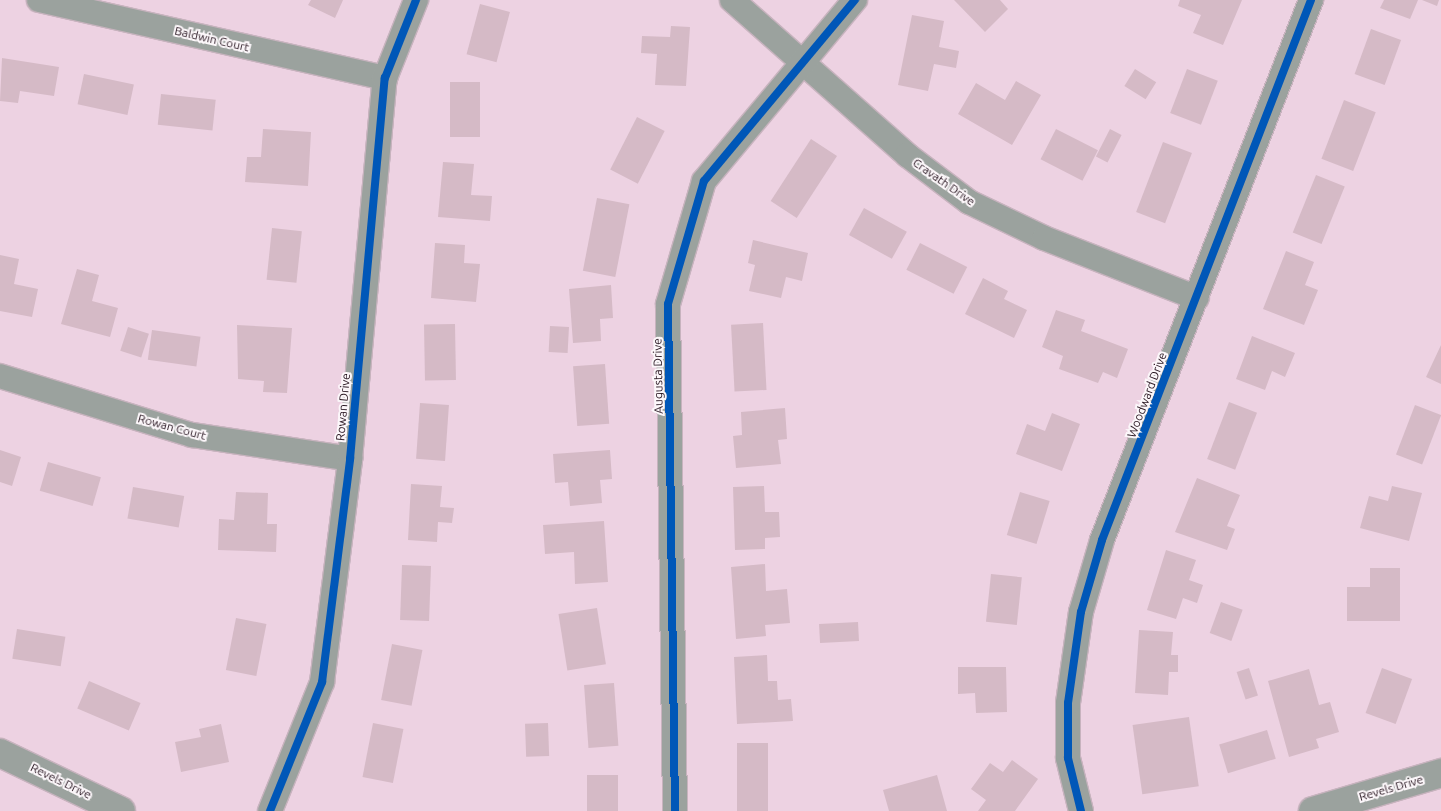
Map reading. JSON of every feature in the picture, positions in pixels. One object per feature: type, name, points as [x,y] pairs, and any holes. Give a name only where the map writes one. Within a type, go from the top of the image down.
[{"type":"street","name":"Baldwin Court","points":[[39,0],[385,78]]},
{"type":"street","name":"Rowan Drive","points":[[270,811],[322,682],[350,459],[385,78],[416,0]]},
{"type":"street","name":"Cravath Drive","points":[[732,0],[907,155],[969,202],[1044,238],[1197,298]]},
{"type":"street","name":"Augusta Drive","points":[[675,811],[668,304],[704,181],[800,62],[855,0]]},
{"type":"street","name":"Woodward Drive","points":[[1081,811],[1068,758],[1068,703],[1080,612],[1102,540],[1311,0]]},
{"type":"street","name":"Rowan Court","points":[[0,376],[192,435],[350,459]]},
{"type":"street","name":"Revels Drive","points":[[0,753],[121,811]]},
{"type":"street","name":"Revels Drive","points":[[1313,811],[1441,773]]},
{"type":"building","points":[[311,0],[343,0],[335,18],[308,5]]},
{"type":"building","points":[[954,0],[1000,0],[1008,9],[985,32]]},
{"type":"building","points":[[1180,0],[1242,0],[1223,45],[1193,33],[1201,15],[1178,6]]},
{"type":"building","points":[[1384,0],[1418,0],[1410,19],[1380,8]]},
{"type":"building","points":[[1422,0],[1439,0],[1437,6]]},
{"type":"building","points":[[480,4],[510,12],[496,62],[467,54]]},
{"type":"building","points":[[912,15],[944,21],[939,47],[959,51],[956,68],[934,64],[928,91],[898,85]]},
{"type":"building","points":[[671,26],[690,27],[686,86],[655,85],[657,54],[641,53],[642,36],[670,37]]},
{"type":"building","points":[[1371,29],[1401,40],[1385,85],[1355,74]]},
{"type":"building","points":[[2,58],[59,67],[54,96],[20,91],[18,103],[0,101]]},
{"type":"building","points":[[1135,69],[1156,82],[1146,99],[1124,86]]},
{"type":"building","points":[[1187,69],[1218,81],[1201,125],[1170,113]]},
{"type":"building","points":[[84,74],[134,85],[127,115],[78,104]]},
{"type":"building","points":[[1016,81],[1041,95],[1012,145],[958,114],[976,83],[1005,100]]},
{"type":"building","points":[[450,82],[480,82],[480,137],[450,137]]},
{"type":"building","points":[[161,94],[216,100],[212,131],[158,125]]},
{"type":"building","points":[[1344,100],[1376,112],[1353,171],[1321,159]]},
{"type":"building","points":[[637,117],[665,131],[638,184],[610,170]]},
{"type":"building","points":[[263,129],[311,132],[308,186],[245,182],[247,157],[261,157]]},
{"type":"building","points":[[1056,129],[1098,150],[1082,181],[1041,159]]},
{"type":"building","points":[[1110,129],[1122,135],[1108,163],[1096,157]]},
{"type":"building","points":[[811,139],[837,156],[797,218],[771,201]]},
{"type":"building","points":[[1163,142],[1192,153],[1165,223],[1136,212]]},
{"type":"building","points":[[443,162],[474,164],[471,195],[492,196],[490,221],[438,217]]},
{"type":"building","points":[[1316,175],[1345,187],[1322,244],[1293,232]]},
{"type":"building","points":[[597,198],[629,204],[615,277],[583,271]]},
{"type":"building","points":[[864,208],[907,232],[892,259],[849,235]]},
{"type":"building","points":[[272,228],[302,231],[296,283],[267,280]]},
{"type":"building","points":[[753,240],[808,253],[802,281],[786,277],[781,298],[749,291],[755,265],[748,263]]},
{"type":"building","points":[[435,243],[465,245],[464,263],[480,264],[476,302],[431,298]]},
{"type":"building","points":[[920,243],[967,267],[954,294],[906,270]]},
{"type":"building","points":[[1286,251],[1314,262],[1305,285],[1318,290],[1304,325],[1263,309]]},
{"type":"building","points":[[0,255],[19,259],[14,284],[38,289],[32,317],[0,311]]},
{"type":"building","points":[[77,269],[99,275],[92,301],[118,308],[110,337],[61,324]]},
{"type":"building","points":[[983,278],[1008,291],[1004,299],[1027,310],[1014,338],[965,314]]},
{"type":"building","points":[[611,285],[613,318],[600,319],[601,341],[573,343],[569,289]]},
{"type":"building","points":[[1056,310],[1085,320],[1081,331],[1128,349],[1117,378],[1103,372],[1098,383],[1059,369],[1063,356],[1042,347]]},
{"type":"building","points":[[763,323],[767,390],[735,392],[731,325]]},
{"type":"building","points":[[455,324],[456,380],[425,381],[424,325]]},
{"type":"building","points":[[237,325],[292,328],[287,393],[263,392],[264,381],[238,379]]},
{"type":"building","points":[[550,326],[569,327],[568,353],[549,352]]},
{"type":"building","points":[[128,327],[149,334],[141,358],[120,351]]},
{"type":"building","points":[[152,330],[201,337],[196,367],[148,360]]},
{"type":"building","points":[[1252,336],[1295,353],[1285,377],[1272,371],[1265,390],[1236,379]]},
{"type":"building","points":[[1441,345],[1441,384],[1426,377]]},
{"type":"building","points":[[605,364],[609,424],[577,426],[573,366]]},
{"type":"building","points":[[1229,402],[1257,413],[1235,470],[1207,459]]},
{"type":"building","points":[[420,403],[449,405],[445,461],[416,459]]},
{"type":"building","points":[[1415,405],[1441,415],[1422,465],[1396,454]]},
{"type":"building","points":[[785,408],[787,439],[778,440],[781,464],[736,468],[733,436],[742,435],[741,412]]},
{"type":"building","points":[[1052,413],[1080,424],[1062,471],[1016,454],[1027,424],[1045,431]]},
{"type":"building","points":[[0,450],[21,457],[12,486],[0,482]]},
{"type":"building","points":[[610,450],[612,479],[600,480],[602,503],[570,506],[568,482],[555,483],[553,454]]},
{"type":"building","points":[[48,462],[101,477],[93,506],[40,491]]},
{"type":"building","points":[[1197,478],[1240,495],[1227,526],[1235,529],[1227,550],[1175,532]]},
{"type":"building","points":[[411,484],[442,486],[440,507],[454,508],[452,523],[438,522],[437,542],[408,540]]},
{"type":"building","points":[[764,486],[765,512],[779,512],[780,537],[765,538],[765,549],[735,550],[733,487]]},
{"type":"building","points":[[1392,486],[1422,493],[1409,541],[1360,528],[1369,496],[1388,501]]},
{"type":"building","points":[[133,487],[184,496],[179,528],[127,519]]},
{"type":"building","points":[[236,492],[268,493],[267,524],[277,524],[276,552],[218,550],[219,519],[234,520]]},
{"type":"building","points":[[1020,492],[1050,501],[1036,544],[1007,535]]},
{"type":"building","points":[[604,521],[608,582],[575,584],[574,552],[545,554],[543,525]]},
{"type":"building","points":[[1166,550],[1196,560],[1189,580],[1203,585],[1197,603],[1183,598],[1176,619],[1147,610]]},
{"type":"building","points":[[765,564],[766,591],[787,589],[790,623],[765,625],[766,636],[736,639],[731,567]]},
{"type":"building","points":[[402,565],[431,566],[429,621],[400,620]]},
{"type":"building","points":[[1370,568],[1400,568],[1400,621],[1347,621],[1347,587],[1370,587]]},
{"type":"building","points":[[991,574],[1022,577],[1017,625],[986,622]]},
{"type":"building","points":[[1221,602],[1243,610],[1231,641],[1210,633]]},
{"type":"building","points":[[597,608],[606,664],[567,670],[558,614]]},
{"type":"building","points":[[236,618],[266,624],[256,676],[226,670]]},
{"type":"building","points":[[858,622],[859,641],[820,643],[819,624]]},
{"type":"building","points":[[17,629],[65,637],[61,666],[12,659]]},
{"type":"building","points":[[1139,630],[1173,632],[1171,655],[1178,655],[1178,672],[1169,672],[1168,695],[1135,693]]},
{"type":"building","points":[[392,644],[422,650],[412,706],[381,700]]},
{"type":"building","points":[[767,655],[768,681],[777,681],[778,700],[791,699],[793,721],[737,724],[734,657]]},
{"type":"building","points":[[958,667],[1006,667],[1007,712],[976,713],[975,693],[958,694]]},
{"type":"building","points":[[1249,668],[1258,696],[1246,700],[1237,672]]},
{"type":"building","points":[[1382,668],[1412,679],[1396,724],[1366,713]]},
{"type":"building","points":[[1309,669],[1319,705],[1330,702],[1339,732],[1316,739],[1319,748],[1289,757],[1268,681]]},
{"type":"building","points":[[89,681],[141,703],[129,730],[77,709]]},
{"type":"building","points":[[614,683],[618,746],[588,748],[584,685]]},
{"type":"building","points":[[1189,717],[1199,786],[1142,794],[1133,725]]},
{"type":"building","points":[[373,723],[403,729],[393,783],[363,777]]},
{"type":"building","points":[[548,723],[549,756],[526,757],[525,724]]},
{"type":"building","points":[[221,724],[229,762],[181,772],[175,742],[201,737],[199,729]]},
{"type":"building","points":[[1267,730],[1276,759],[1228,773],[1219,745]]},
{"type":"building","points":[[737,743],[768,743],[768,811],[737,811]]},
{"type":"building","points":[[1012,760],[1038,779],[1015,811],[978,811],[986,800],[971,789],[990,763],[1003,772]]},
{"type":"building","points":[[587,775],[618,775],[618,811],[587,811]]},
{"type":"building","points":[[937,775],[947,811],[889,811],[883,790]]},
{"type":"cycle path","points":[[270,811],[322,682],[350,459],[385,78],[416,0]]},
{"type":"cycle path","points":[[675,811],[668,304],[704,181],[855,0]]},
{"type":"cycle path","points":[[1081,811],[1068,758],[1068,703],[1081,612],[1102,540],[1311,0]]}]
